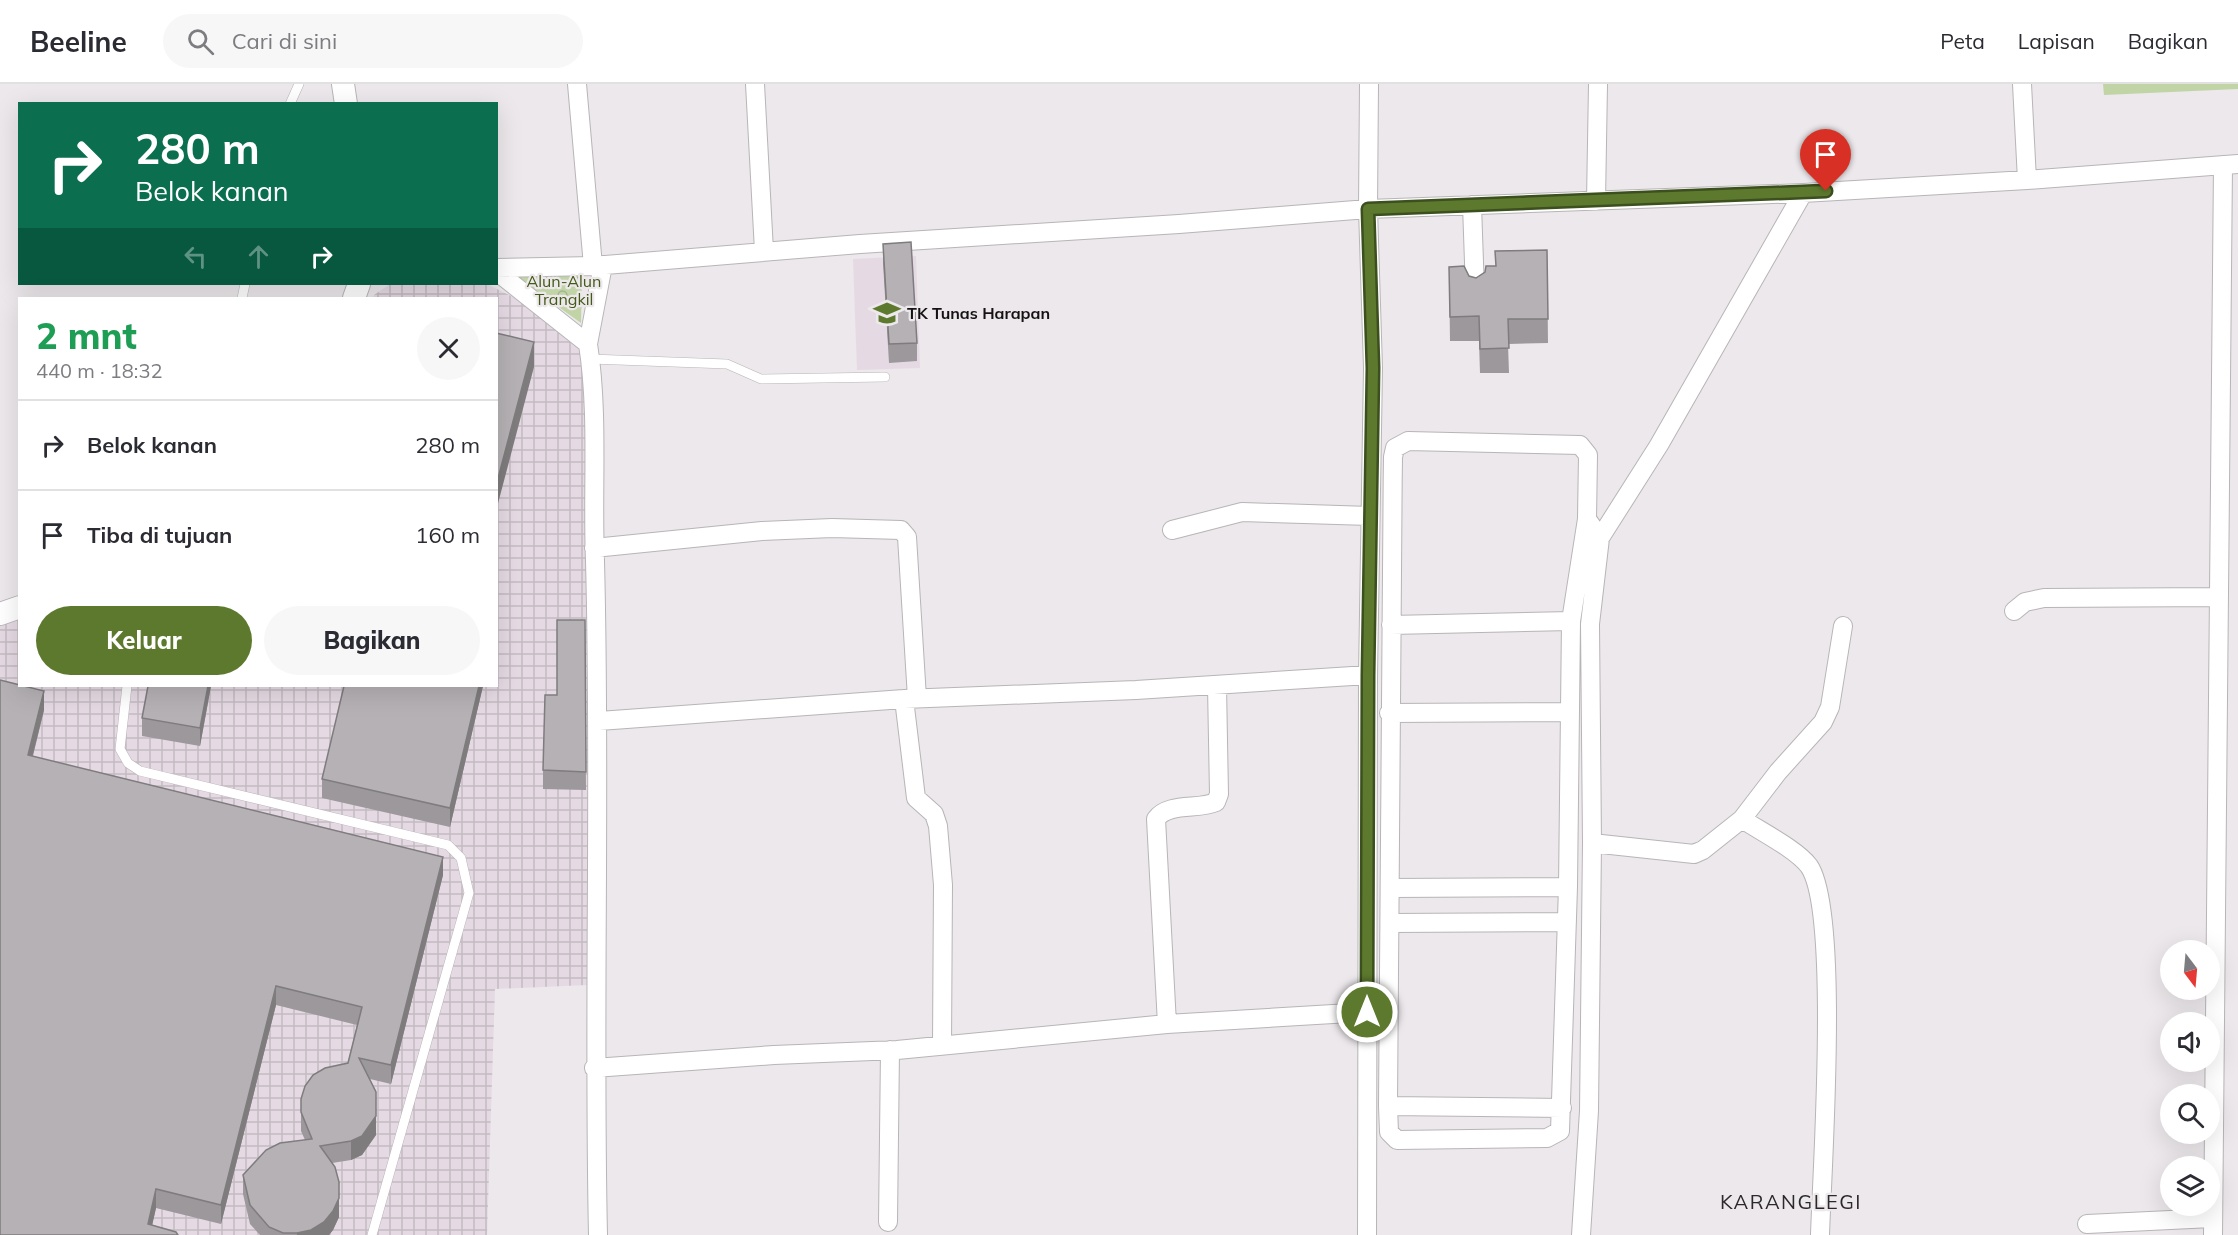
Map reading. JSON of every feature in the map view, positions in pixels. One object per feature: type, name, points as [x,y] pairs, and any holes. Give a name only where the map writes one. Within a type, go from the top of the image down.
[{"type":"street","points":[[343,84],[346,102]]},
{"type":"street","points":[[577,84],[598,266],[589,351],[595,445],[594,548],[599,721],[594,1068],[598,1235]]},
{"type":"street","points":[[755,84],[764,251]]},
{"type":"street","points":[[1367,1235],[1368,675],[1373,368],[1368,209],[1369,84]]},
{"type":"street","points":[[1596,201],[1598,84]]},
{"type":"street","points":[[2022,84],[2027,180]]},
{"type":"street","points":[[498,270],[598,266],[764,251],[1179,224],[1368,209],[1803,193],[2027,180],[2230,164],[2218,597],[2212,1227],[2087,1224]]},
{"type":"street","points":[[1581,1235],[1589,1111],[1592,843],[1590,624],[1600,538],[1659,445],[1803,193]]},
{"type":"street","points":[[1473,205],[1475,291]]},
{"type":"street","points":[[498,272],[589,351]]},
{"type":"street","points":[[1408,441],[1580,445],[1588,455],[1587,519],[1571,621],[1568,712],[1568,887],[1560,1131],[1547,1138],[1396,1140],[1389,1132],[1388,1106],[1392,456],[1395,448],[1408,441]]},
{"type":"street","points":[[1172,530],[1242,512],[1370,516]]},
{"type":"street","points":[[1587,519],[1600,538]]},
{"type":"street","points":[[594,548],[762,531],[832,528],[902,530],[907,537],[916,800],[934,813],[939,826],[944,885],[942,1045]]},
{"type":"street","points":[[2014,611],[2025,602],[2044,598],[2218,597]]},
{"type":"street","points":[[0,614],[18,608]]},
{"type":"street","points":[[1390,625],[1571,621]]},
{"type":"street","points":[[1592,843],[1694,854],[1703,850],[1742,819],[1778,772],[1822,722],[1830,706],[1843,626]]},
{"type":"street","points":[[599,721],[911,699],[1217,686],[1368,675]]},
{"type":"street","points":[[1167,1024],[1156,819],[1168,810],[1216,802],[1217,686]]},
{"type":"street","points":[[1389,713],[1568,712]]},
{"type":"street","points":[[1742,819],[1809,866],[1818,889],[1826,1004],[1820,1235]]},
{"type":"street","points":[[1391,888],[1568,887]]},
{"type":"street","points":[[1390,923],[1567,922]]},
{"type":"street","points":[[594,1068],[774,1054],[890,1050],[1167,1024],[1367,1012]]},
{"type":"street","points":[[888,1221],[890,1050]]},
{"type":"street","points":[[1388,1106],[1562,1108]]},
{"type":"lane","points":[[291,102],[299,84]]},
{"type":"lane","points":[[589,351],[727,364],[761,379],[885,377]]},
{"type":"lane","points":[[127,687],[120,749],[128,763],[140,771],[448,845],[461,858],[469,893],[372,1235]]},
{"type":"shaded area","name":"TK Tunas Harapan","points":[[916,256],[920,368],[857,370],[853,259]]},
{"type":"shaded area","points":[[389,285],[489,285],[535,308],[582,346],[597,721],[587,985],[495,989],[487,1235],[0,1235],[0,622],[18,616],[18,687],[498,687],[498,297],[373,297]]},
{"type":"green space","points":[[2103,84],[2238,84],[2238,89],[2104,95]]},
{"type":"green space","name":"Alun-Alun Trangkil","points":[[582,272],[581,323],[515,276]]},
{"type":"building","points":[[911,242],[917,343],[889,344],[883,244]]},
{"type":"building","points":[[1547,250],[1548,319],[1508,319],[1509,348],[1480,349],[1479,316],[1450,317],[1449,267],[1464,266],[1469,276],[1476,278],[1485,272],[1486,266],[1496,266],[1495,251]]},
{"type":"building","points":[[498,333],[534,342],[498,478]]},
{"type":"building","points":[[557,620],[585,620],[586,772],[543,770],[545,695],[557,695]]},
{"type":"building","points":[[0,680],[18,684],[18,687],[44,691],[28,755],[443,857],[391,1065],[359,1058],[376,1092],[376,1116],[362,1136],[351,1141],[320,1146],[335,1167],[339,1182],[339,1198],[333,1211],[324,1222],[311,1230],[297,1233],[283,1233],[269,1227],[250,1205],[243,1175],[266,1150],[280,1143],[312,1139],[301,1112],[301,1099],[305,1086],[313,1075],[325,1068],[348,1063],[362,1007],[276,986],[221,1205],[156,1189],[148,1224],[176,1232],[178,1235],[0,1235]]},
{"type":"building","points":[[148,687],[208,687],[200,728],[142,718]]},
{"type":"building","points":[[344,687],[479,687],[450,808],[322,779]]},
{"type":"place","name":"TK Tunas Harapan","points":[[887,313]]},
{"type":"district","name":"KARANGLEGI","points":[[1791,1201]]},
{"type":"route","points":[[1367,1012],[1368,675],[1373,368],[1368,209],[1826,191]]}]
